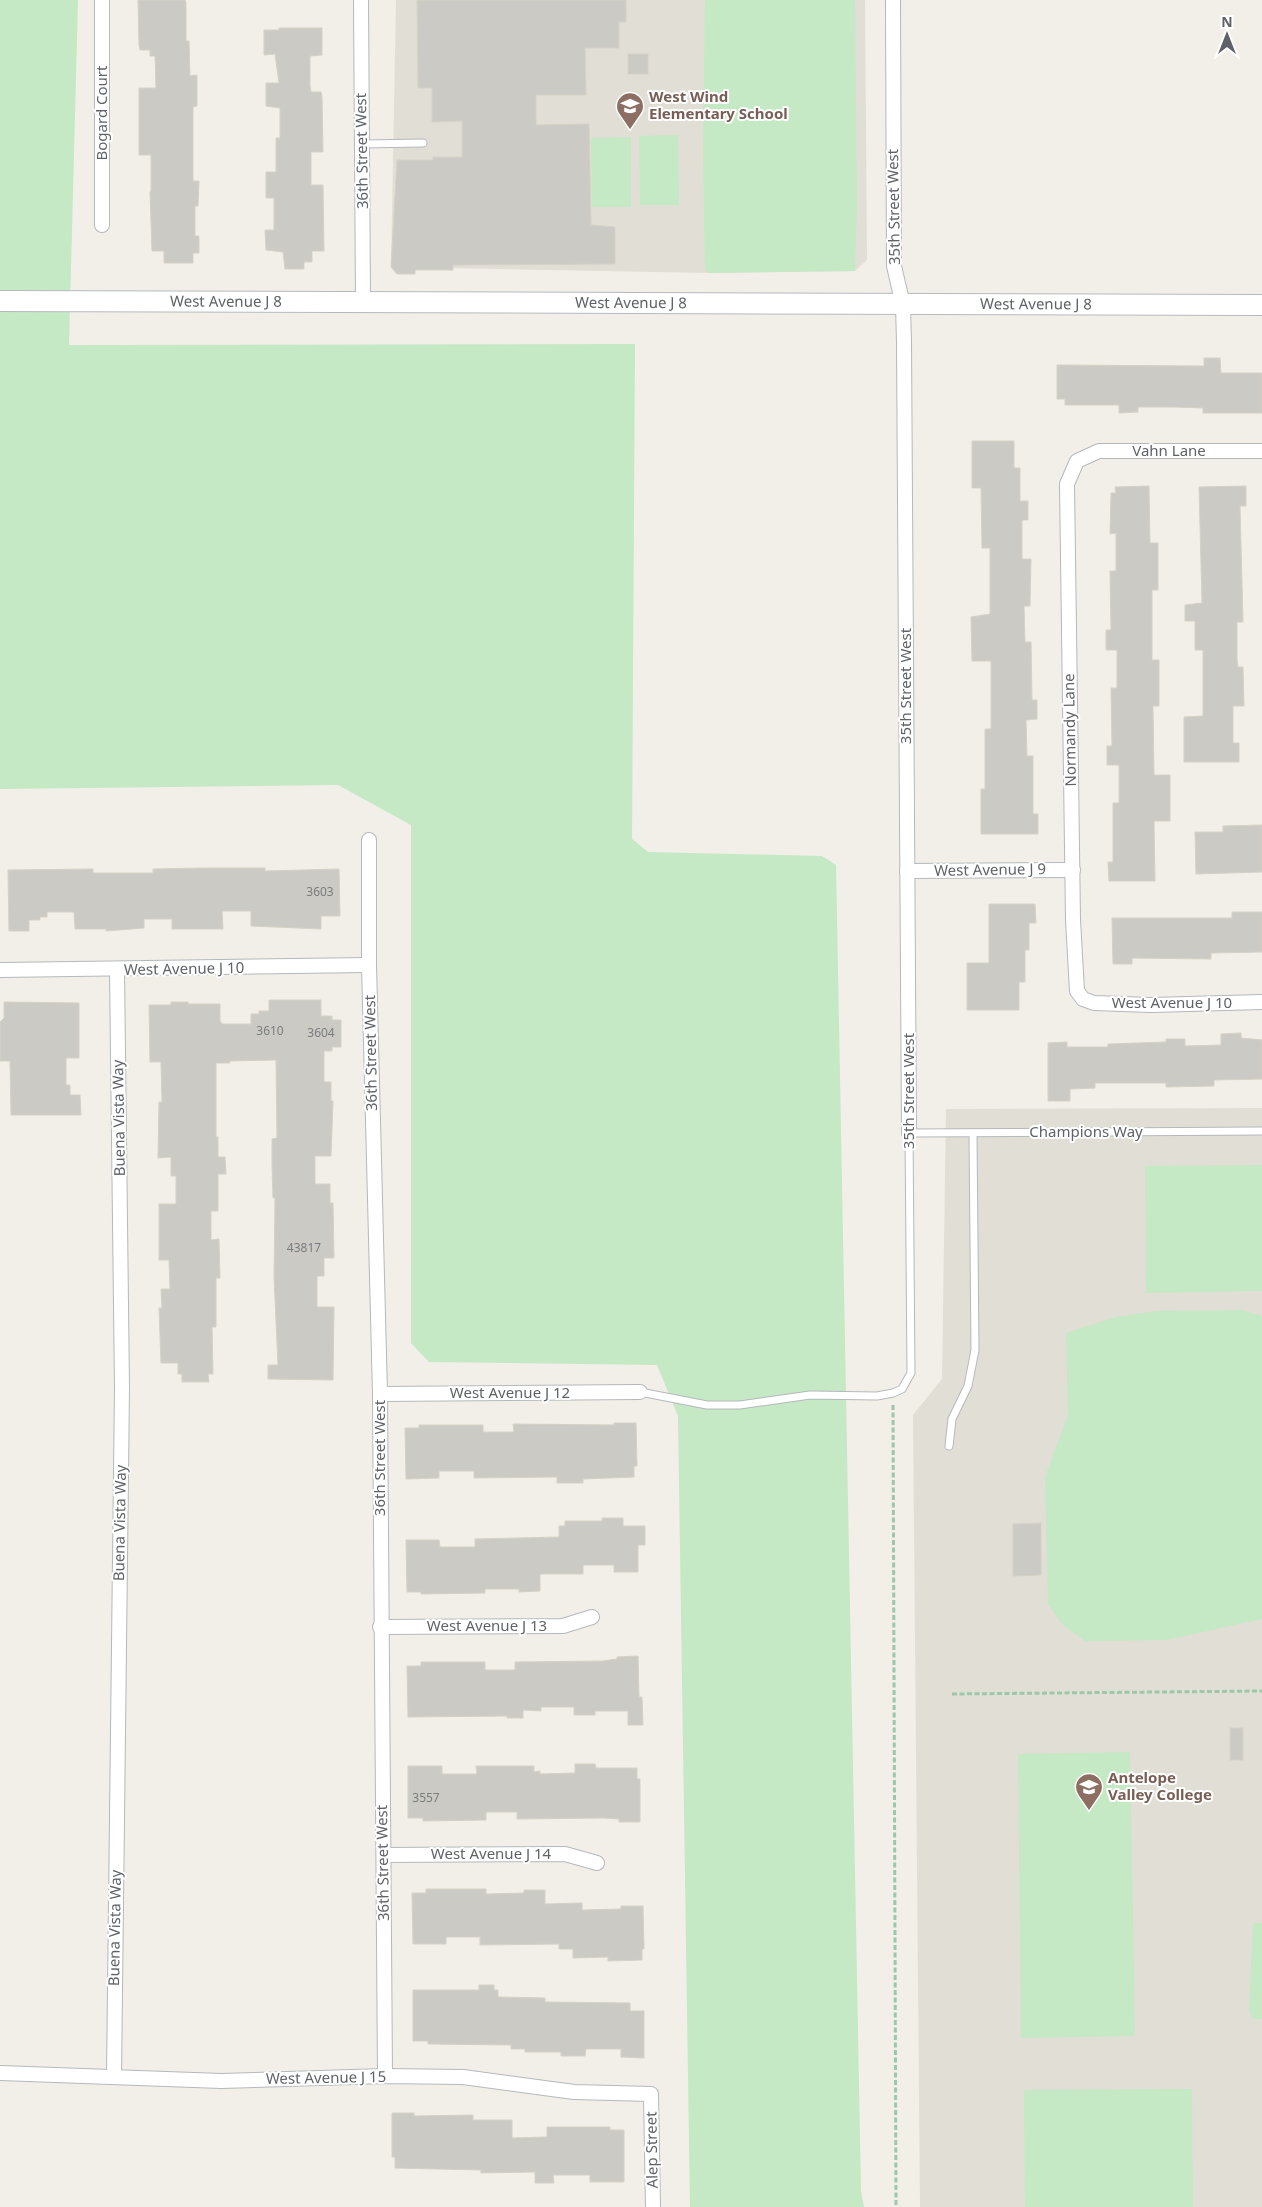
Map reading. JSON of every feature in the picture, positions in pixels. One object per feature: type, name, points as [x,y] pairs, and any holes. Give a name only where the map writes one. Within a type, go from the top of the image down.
[{"type":"street","name":"Bogard Court","points":[[102,0],[102,225]]},
{"type":"street","name":"36th Street West","points":[[361,0],[364,301]]},
{"type":"street","name":"35th Street West","points":[[893,0],[894,266],[903,305],[909,1133]]},
{"type":"street","name":"West Avenue J 8","points":[[0,301],[1262,305]]},
{"type":"street","name":"Vahn Lane","points":[[1077,461],[1099,451],[1262,451]]},
{"type":"street","name":"Normandy Lane","points":[[1077,461],[1067,484],[1072,870],[1077,991],[1083,999]]},
{"type":"street","name":"36th Street West","points":[[369,840],[369,965],[380,1394],[384,2076]]},
{"type":"street","name":"West Avenue J 9","points":[[907,871],[1072,870]]},
{"type":"street","name":"West Avenue J 10","points":[[0,970],[117,970],[369,965]]},
{"type":"street","name":"Buena Vista Way","points":[[114,2076],[122,1388],[117,970]]},
{"type":"street","name":"West Avenue J 10","points":[[1083,999],[1094,1003],[1151,1005],[1262,1002]]},
{"type":"street","name":"West Avenue J 12","points":[[380,1394],[640,1392]]},
{"type":"street","name":"West Avenue J 13","points":[[380,1627],[563,1626],[592,1617]]},
{"type":"street","name":"West Avenue J 14","points":[[384,1855],[565,1854],[597,1863]]},
{"type":"street","name":"West Avenue J 15","points":[[0,2073],[221,2081],[384,2076],[463,2077],[574,2092],[651,2094]]},
{"type":"street","name":"Alep Street","points":[[651,2094],[653,2207]]},
{"type":"lane","points":[[362,144],[423,143]]},
{"type":"lane","name":"Champions Way","points":[[909,1133],[1262,1131]]},
{"type":"lane","name":"35th Street West","points":[[893,1393],[902,1389],[911,1373],[909,1133]]},
{"type":"lane","points":[[949,1446],[952,1420],[968,1386],[974,1350],[973,1133]]},
{"type":"lane","points":[[640,1392],[708,1405],[740,1405],[810,1395],[878,1396],[893,1393]]},
{"type":"path","points":[[893,1393],[896,2207]]},
{"type":"path","points":[[952,1694],[1262,1691]]},
{"type":"shaded area","name":"West Wind Elementary School","points":[[396,0],[865,0],[867,260],[855,271],[709,273],[391,267]]},
{"type":"shaded area","name":"Antelope Valley College","points":[[1262,1108],[1262,2207],[920,2207],[913,1415],[942,1379],[946,1109]]},
{"type":"green space","points":[[0,0],[78,0],[69,345],[635,344],[632,839],[648,852],[822,856],[836,865],[861,2191],[864,2207],[690,2207],[678,1416],[657,1365],[429,1362],[411,1343],[411,825],[338,785],[0,789]]},
{"type":"green space","points":[[705,0],[855,0],[857,205],[855,271],[709,273],[705,270],[703,156]]},
{"type":"green space","points":[[678,135],[679,205],[640,205],[639,136]]},
{"type":"green space","points":[[631,137],[631,207],[592,207],[591,138]]},
{"type":"green space","points":[[1262,1165],[1262,1291],[1146,1293],[1145,1166]]},
{"type":"green space","points":[[1243,1310],[1262,1316],[1262,1619],[1166,1640],[1085,1641],[1063,1625],[1048,1604],[1045,1477],[1068,1415],[1066,1333],[1116,1317],[1156,1311]]},
{"type":"green space","points":[[1130,1752],[1135,2036],[1021,2038],[1018,1754]]},
{"type":"green space","points":[[1253,1923],[1262,1923],[1262,2019],[1252,2019],[1249,2010]]},
{"type":"green space","points":[[1192,2089],[1193,2207],[1025,2207],[1024,2090]]},
{"type":"building","points":[[138,0],[185,0],[186,3],[186,41],[189,41],[190,76],[197,75],[197,106],[193,107],[193,181],[199,181],[198,206],[195,206],[195,236],[199,236],[199,253],[193,253],[193,263],[164,263],[164,251],[152,251],[151,155],[139,155],[139,88],[156,88],[155,56],[150,56],[150,50],[140,50]]},
{"type":"building","points":[[417,0],[626,0],[626,22],[619,22],[619,48],[585,48],[586,95],[536,95],[536,125],[589,124],[591,225],[615,227],[615,264],[453,265],[453,270],[415,270],[415,274],[397,274],[391,267],[397,160],[433,160],[433,157],[462,157],[462,121],[432,122],[432,88],[418,88]]},
{"type":"building","points":[[279,28],[322,28],[322,55],[310,56],[310,86],[311,92],[321,92],[322,97],[323,152],[311,152],[311,185],[323,185],[324,251],[312,251],[312,262],[304,262],[304,269],[285,269],[283,252],[266,250],[265,230],[274,230],[274,198],[266,198],[266,172],[276,172],[276,138],[280,138],[280,108],[266,106],[266,83],[279,83],[275,54],[264,55],[264,30],[279,30]]},
{"type":"building","points":[[628,54],[648,54],[648,74],[628,74]]},
{"type":"building","points":[[1204,358],[1220,358],[1221,373],[1262,373],[1262,413],[1203,413],[1203,408],[1138,407],[1138,412],[1119,413],[1119,405],[1065,405],[1065,399],[1057,399],[1057,365],[1204,366]]},
{"type":"building","points":[[972,441],[1014,441],[1014,468],[1020,468],[1020,501],[1028,501],[1028,520],[1022,520],[1022,559],[1031,559],[1030,606],[1024,606],[1025,642],[1031,642],[1032,700],[1037,700],[1037,719],[1026,720],[1027,756],[1033,756],[1033,814],[1038,814],[1038,834],[981,834],[981,789],[985,789],[985,729],[991,729],[991,661],[972,661],[971,617],[990,614],[990,548],[982,548],[981,488],[972,488]]},
{"type":"building","points":[[1149,486],[1150,543],[1158,543],[1158,590],[1152,590],[1152,660],[1159,660],[1159,706],[1153,706],[1154,775],[1170,775],[1170,821],[1154,821],[1155,881],[1109,881],[1108,862],[1113,862],[1113,803],[1119,803],[1119,765],[1107,765],[1107,746],[1112,746],[1111,688],[1117,688],[1117,650],[1106,650],[1106,630],[1111,630],[1110,571],[1116,571],[1116,533],[1110,534],[1111,493],[1116,493],[1115,487]]},
{"type":"building","points":[[1246,486],[1246,506],[1240,506],[1243,622],[1237,622],[1237,659],[1238,667],[1243,667],[1244,706],[1233,706],[1233,743],[1239,743],[1239,762],[1184,762],[1184,717],[1203,716],[1203,650],[1195,650],[1195,621],[1185,621],[1185,605],[1202,603],[1199,487]]},
{"type":"building","points":[[1262,825],[1262,872],[1196,874],[1195,832],[1223,832],[1223,826]]},
{"type":"building","points":[[265,868],[265,871],[339,869],[340,916],[321,916],[321,929],[251,926],[251,911],[222,911],[223,929],[172,929],[172,919],[144,919],[144,928],[106,931],[106,929],[75,929],[74,912],[47,912],[47,917],[40,917],[40,920],[29,920],[29,931],[9,931],[8,870],[93,869],[93,873],[153,873],[153,869]]},
{"type":"building","points":[[989,904],[1035,904],[1036,923],[1029,923],[1029,950],[1025,950],[1025,982],[1019,982],[1019,1010],[967,1010],[967,963],[989,963]]},
{"type":"building","points":[[1232,912],[1262,912],[1262,952],[1211,953],[1211,959],[1132,958],[1132,964],[1113,964],[1112,918],[1232,918]]},
{"type":"building","points":[[269,1000],[321,1000],[321,1016],[332,1016],[332,1020],[341,1020],[341,1047],[332,1047],[332,1051],[324,1051],[324,1082],[331,1082],[331,1101],[333,1101],[331,1156],[315,1156],[315,1184],[330,1184],[330,1203],[333,1203],[334,1258],[324,1258],[324,1276],[317,1276],[317,1307],[334,1307],[333,1380],[268,1379],[268,1365],[278,1365],[274,1277],[275,1198],[273,1198],[272,1166],[272,1139],[277,1138],[276,1060],[216,1063],[216,1137],[218,1137],[218,1157],[225,1157],[226,1174],[218,1174],[218,1211],[211,1211],[211,1240],[219,1239],[220,1278],[216,1278],[216,1327],[212,1327],[213,1374],[208,1374],[209,1382],[182,1382],[182,1374],[178,1374],[178,1363],[161,1363],[159,1308],[162,1308],[161,1289],[170,1289],[169,1260],[159,1260],[159,1204],[176,1204],[176,1176],[171,1176],[171,1157],[158,1158],[159,1102],[162,1102],[161,1062],[150,1062],[149,1005],[171,1005],[171,1002],[220,1004],[220,1021],[222,1024],[251,1024],[251,1014],[259,1014],[259,1011],[269,1011]]},
{"type":"building","points":[[4,1002],[79,1003],[79,1058],[66,1058],[66,1085],[70,1085],[70,1095],[80,1095],[81,1115],[11,1115],[10,1061],[0,1061],[0,1022],[4,1018]]},
{"type":"building","points":[[1241,1033],[1241,1038],[1262,1040],[1262,1079],[1214,1080],[1214,1086],[1166,1087],[1166,1083],[1095,1083],[1095,1088],[1070,1089],[1070,1101],[1048,1101],[1048,1043],[1067,1042],[1067,1047],[1108,1047],[1108,1044],[1166,1042],[1166,1039],[1185,1039],[1185,1046],[1221,1045],[1221,1034]]},
{"type":"building","points":[[614,1423],[636,1423],[637,1466],[634,1466],[634,1477],[583,1479],[583,1483],[557,1483],[557,1477],[474,1478],[474,1471],[439,1471],[439,1478],[406,1479],[405,1428],[419,1428],[419,1425],[483,1425],[483,1432],[514,1432],[513,1424],[614,1425]]},
{"type":"building","points":[[602,1518],[623,1518],[623,1526],[645,1526],[645,1545],[638,1545],[638,1572],[614,1572],[614,1565],[583,1565],[583,1574],[540,1574],[540,1591],[519,1592],[519,1589],[485,1589],[485,1593],[421,1594],[421,1592],[407,1592],[406,1540],[439,1540],[440,1547],[475,1547],[475,1539],[559,1537],[559,1526],[565,1526],[565,1521],[602,1521]]},
{"type":"building","points":[[1041,1523],[1041,1575],[1013,1576],[1013,1524]]},
{"type":"building","points":[[638,1656],[639,1697],[642,1697],[643,1725],[628,1725],[628,1711],[595,1711],[595,1715],[574,1715],[574,1707],[541,1707],[541,1711],[523,1710],[523,1718],[507,1718],[507,1716],[408,1717],[407,1666],[421,1666],[421,1662],[485,1662],[485,1670],[515,1670],[515,1662],[603,1661],[617,1659],[617,1657]]},
{"type":"building","points":[[1230,1728],[1243,1728],[1243,1760],[1230,1760]]},
{"type":"building","points":[[575,1764],[595,1764],[596,1768],[637,1768],[637,1779],[640,1779],[640,1822],[619,1822],[619,1819],[604,1818],[517,1819],[517,1812],[486,1812],[486,1820],[423,1821],[423,1818],[408,1818],[408,1766],[442,1766],[442,1774],[477,1774],[476,1766],[534,1766],[534,1772],[540,1771],[540,1774],[575,1773]]},
{"type":"building","points":[[426,1889],[486,1889],[486,1894],[524,1893],[524,1890],[545,1890],[545,1904],[582,1903],[582,1910],[621,1909],[621,1906],[643,1906],[644,1949],[642,1949],[642,1960],[608,1961],[608,1957],[573,1958],[573,1949],[559,1949],[559,1944],[480,1945],[480,1937],[446,1937],[446,1944],[413,1944],[412,1893],[426,1893]]},
{"type":"building","points":[[479,1985],[494,1985],[494,1990],[498,1990],[498,1997],[545,1998],[545,2002],[630,2003],[630,2011],[644,2011],[644,2058],[621,2057],[621,2049],[586,2049],[585,2056],[561,2056],[561,2052],[525,2052],[525,2049],[511,2049],[511,2045],[428,2044],[428,2041],[413,2041],[413,1990],[479,1990]]},
{"type":"building","points":[[392,2113],[414,2113],[414,2116],[473,2115],[473,2120],[512,2120],[512,2138],[547,2137],[547,2127],[610,2127],[610,2130],[624,2130],[624,2182],[590,2182],[590,2175],[553,2175],[554,2183],[535,2183],[535,2172],[481,2173],[481,2170],[395,2168],[395,2157],[392,2157]]},
{"type":"place","name":"West Wind Elementary School","points":[[630,130]]},
{"type":"place","name":"Antelope Valley College","points":[[1089,1811]]}]
